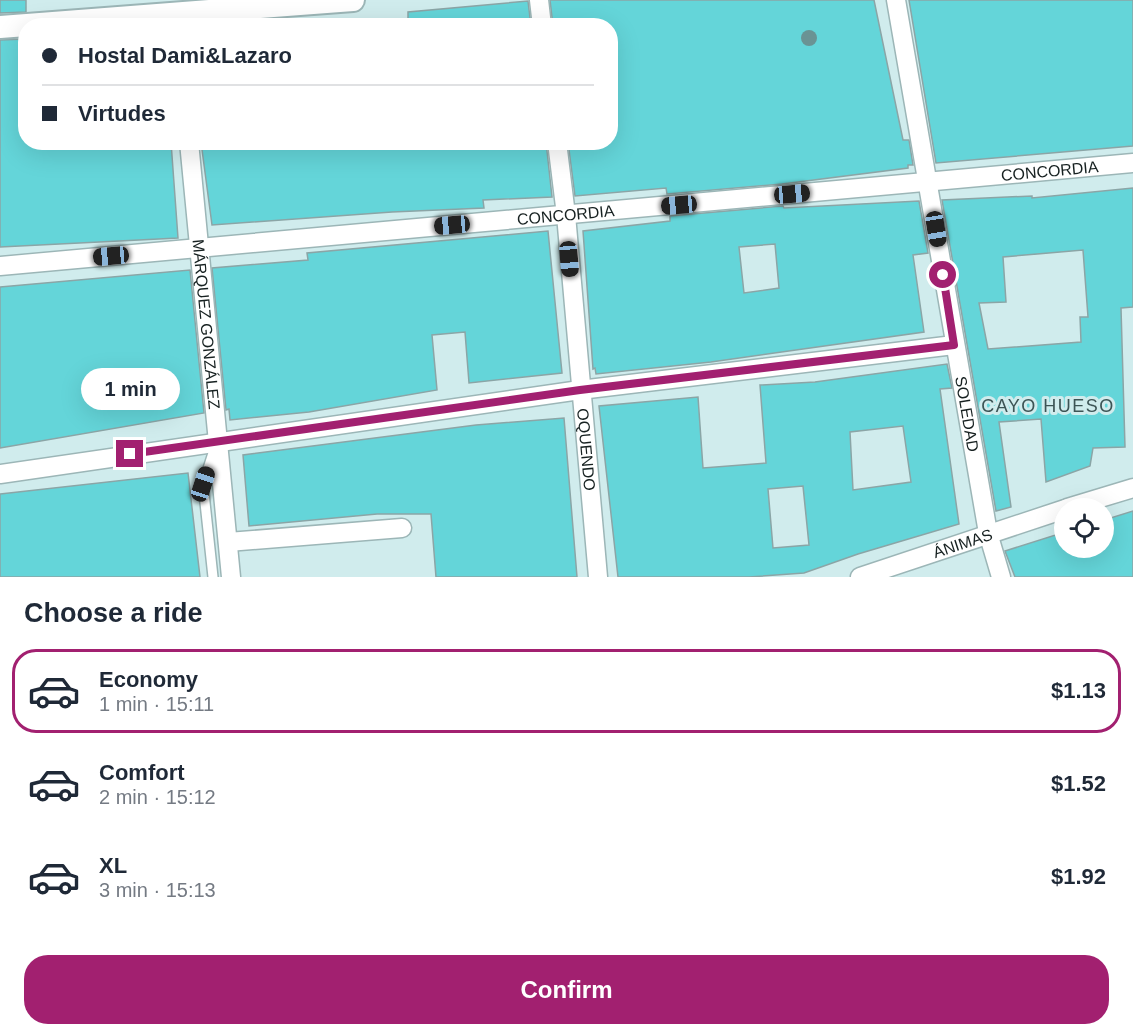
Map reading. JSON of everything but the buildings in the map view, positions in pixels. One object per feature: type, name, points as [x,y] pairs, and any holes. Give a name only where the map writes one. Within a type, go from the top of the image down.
[{"type":"street","points":[[112,18],[353,0]]},
{"type":"street","points":[[539,0],[541,18]]},
{"type":"street","name":"SOLEDAD","points":[[896,0],[988,533],[1001,577]]},
{"type":"street","points":[[0,27],[18,26]]},
{"type":"street","name":"MÁRQUEZ GONZÁLEZ","points":[[190,150],[231,577]]},
{"type":"street","name":"OQUENDO","points":[[558,150],[566,215],[598,577]]},
{"type":"street","name":"CONCORDIA","points":[[0,266],[1133,163]]},
{"type":"street","points":[[0,474],[580,390],[954,345]]},
{"type":"street","name":"ÁNIMAS","points":[[1101,498],[1133,488]]},
{"type":"street","name":"ÁNIMAS","points":[[860,577],[1054,513]]},
{"type":"street","points":[[228,542],[402,528]]},
{"type":"lane","points":[[213,577],[203,484],[217,441]]},
{"type":"district","name":"CAYO HUESO","points":[[1048,406]]},
{"type":"route","points":[[130,454],[580,390],[954,345],[943,275]]}]
